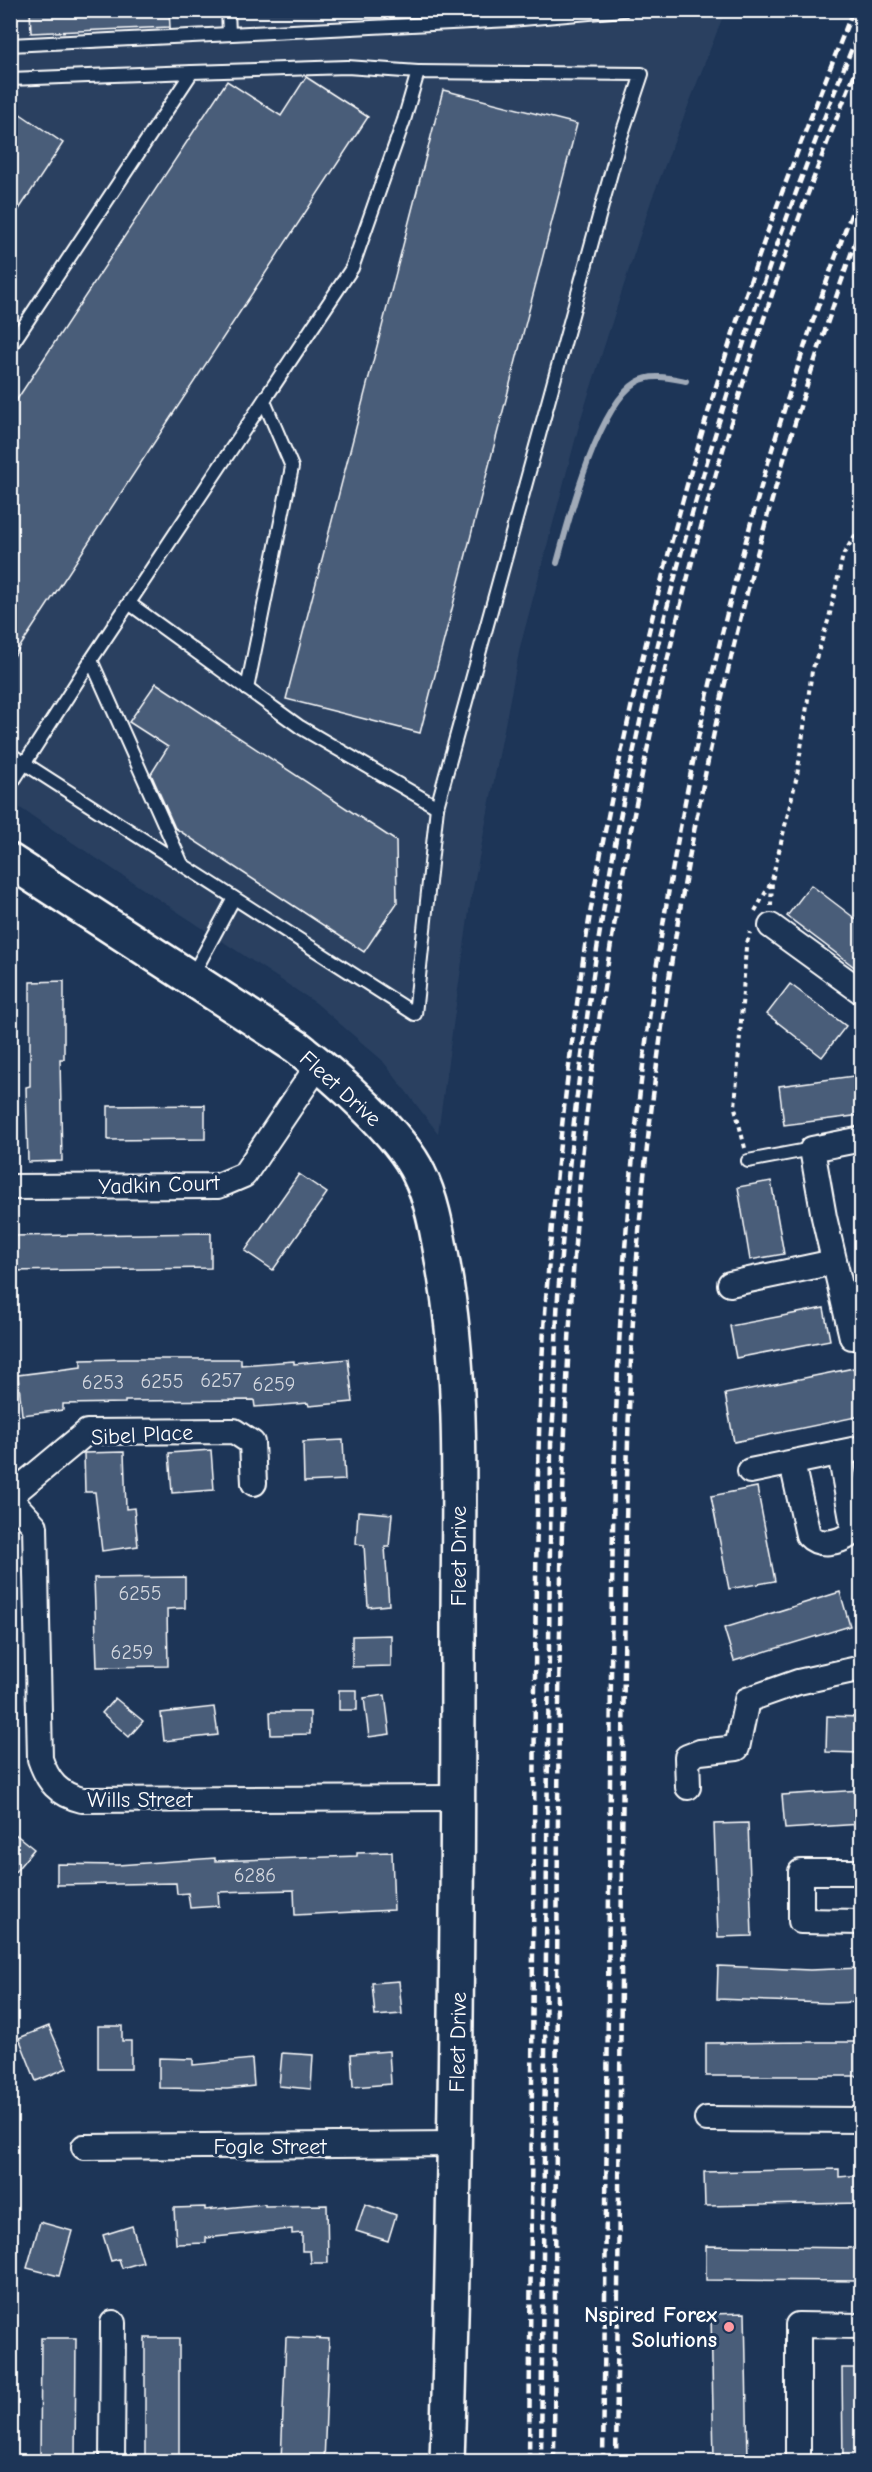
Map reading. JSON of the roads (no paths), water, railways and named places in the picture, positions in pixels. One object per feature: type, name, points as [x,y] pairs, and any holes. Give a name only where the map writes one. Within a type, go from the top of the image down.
[{"type":"street","name":"Fleet Drive","points":[[10,861],[297,1047],[319,1064],[383,1125],[419,1173],[427,1195],[450,1300],[458,1407],[456,2144],[447,2462]]},
{"type":"street","points":[[758,924],[861,992]]},
{"type":"street","name":"Yadkin Court","points":[[10,1187],[219,1186],[244,1175],[319,1064]]},
{"type":"street","points":[[852,1337],[834,1262],[812,1149],[861,1139]]},
{"type":"street","points":[[730,1284],[834,1262]]},
{"type":"street","name":"Sibel Place","points":[[10,1497],[87,1432],[234,1431],[252,1443],[254,1483]]},
{"type":"street","points":[[750,1471],[851,1450],[853,1526],[851,1534],[829,1542],[814,1542],[808,1535],[792,1463]]},
{"type":"street","name":"Wills Street","points":[[10,1497],[35,1526],[40,1759],[46,1777],[54,1787],[68,1797],[82,1800],[458,1798]]},
{"type":"street","points":[[688,1787],[687,1757],[700,1752],[737,1748],[747,1700],[798,1682],[861,1668]]},
{"type":"street","points":[[861,1872],[801,1872],[801,1921],[861,1922]]},
{"type":"street","points":[[707,2119],[861,2120]]},
{"type":"street","name":"Fogle Street","points":[[84,2147],[456,2144]]},
{"type":"street","points":[[112,2462],[114,2323]]},
{"type":"street","points":[[798,2462],[798,2325],[861,2326]]},
{"type":"lane","points":[[228,10],[229,34]]},
{"type":"lane","points":[[10,45],[623,10]]},
{"type":"lane","points":[[10,79],[347,67],[418,72],[642,74],[620,140],[437,807],[415,1014],[10,754]]},
{"type":"lane","points":[[10,347],[192,72]]},
{"type":"lane","points":[[10,786],[91,660],[352,268],[404,120],[418,72]]},
{"type":"lane","points":[[247,689],[292,467],[264,401]]},
{"type":"lane","points":[[130,604],[300,727],[437,807]]},
{"type":"lane","points":[[91,660],[183,865]]},
{"type":"lane","points":[[190,979],[234,898]]},
{"type":"lane","points":[[748,1161],[812,1149]]},
{"type":"waterway","points":[[557,563],[587,464],[610,414],[623,395],[643,379],[661,377],[686,381]]},
{"type":"railway","points":[[529,2462],[535,1634],[539,1434],[549,1256],[575,1019],[592,902],[614,784],[655,607],[686,489],[759,256],[853,10]]},
{"type":"railway","points":[[541,2462],[551,1443],[560,1265],[583,1048],[602,916],[626,786],[655,656],[688,527],[767,273],[862,24]]},
{"type":"railway","points":[[554,2462],[563,1479],[576,1231],[592,1075],[626,856],[646,753],[695,550],[723,450],[787,251],[862,56]]},
{"type":"railway","points":[[603,2462],[614,1494],[623,1282],[641,1080],[659,950],[682,820],[709,690],[740,562],[776,435],[817,310],[862,186]]},
{"type":"railway","points":[[616,2462],[626,1513],[635,1283],[649,1130],[678,923],[717,717],[762,536],[788,446],[862,223]]},
{"type":"place","name":"Nspired Forex Solutions","points":[[729,2327]]}]
